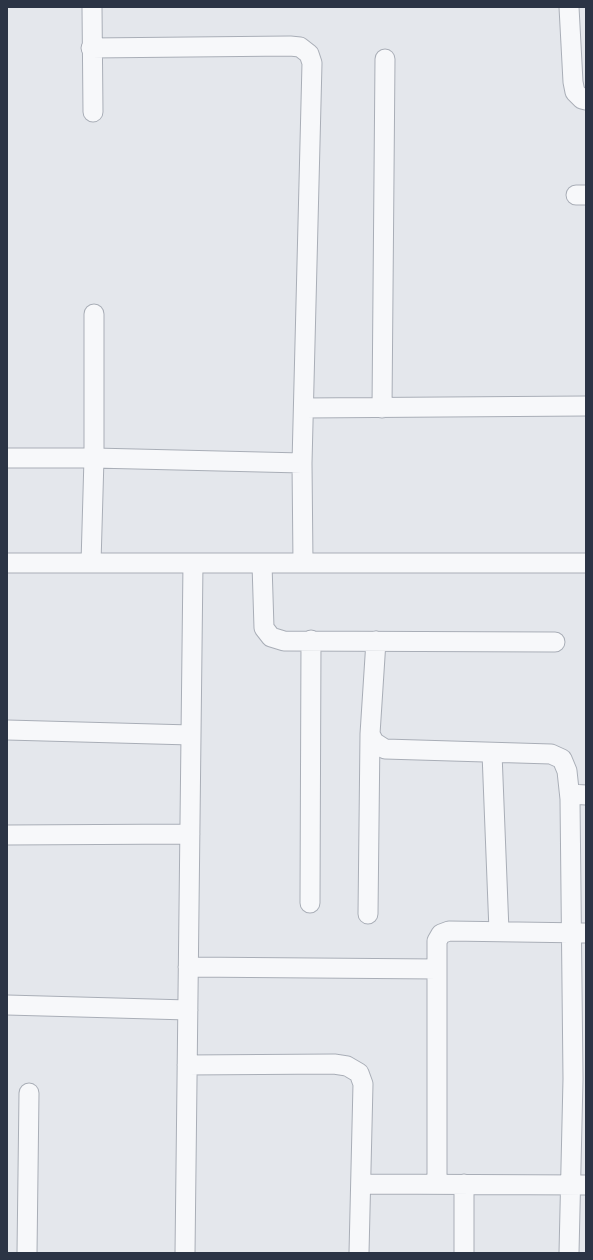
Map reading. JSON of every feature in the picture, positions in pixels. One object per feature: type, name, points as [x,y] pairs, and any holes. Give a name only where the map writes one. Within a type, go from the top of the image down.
[{"type":"street","points":[[92,7],[91,48],[93,112]]},
{"type":"street","points":[[569,7],[573,82],[575,92],[582,99],[586,100]]},
{"type":"street","points":[[91,48],[290,46],[300,47],[309,54],[312,63],[312,70],[302,463],[303,563]]},
{"type":"street","points":[[382,408],[385,59]]},
{"type":"street","points":[[91,563],[94,458],[94,314]]},
{"type":"street","points":[[304,408],[586,406]]},
{"type":"street","points":[[7,458],[94,458],[302,463]]},
{"type":"street","points":[[7,563],[586,563]]},
{"type":"street","points":[[185,1253],[193,563]]},
{"type":"street","points":[[262,564],[264,628],[271,637],[284,641],[555,642]]},
{"type":"street","points":[[310,903],[311,640]]},
{"type":"street","points":[[368,914],[370,734],[376,641]]},
{"type":"street","points":[[7,730],[191,735]]},
{"type":"street","points":[[370,734],[374,742],[385,749],[551,754],[562,759],[578,795],[579,932],[573,1079],[578,1185],[569,1253]]},
{"type":"street","points":[[492,752],[499,931]]},
{"type":"street","points":[[7,835],[190,834]]},
{"type":"street","points":[[437,1184],[437,941],[441,934],[449,930],[579,932]]},
{"type":"street","points":[[188,967],[437,969]]},
{"type":"street","points":[[7,1005],[188,1010]]},
{"type":"street","points":[[187,1065],[334,1064],[347,1066],[359,1073],[363,1084],[359,1253]]},
{"type":"street","points":[[27,1253],[29,1093]]},
{"type":"street","points":[[361,1184],[578,1185]]},
{"type":"street","points":[[464,1184],[464,1253]]}]
